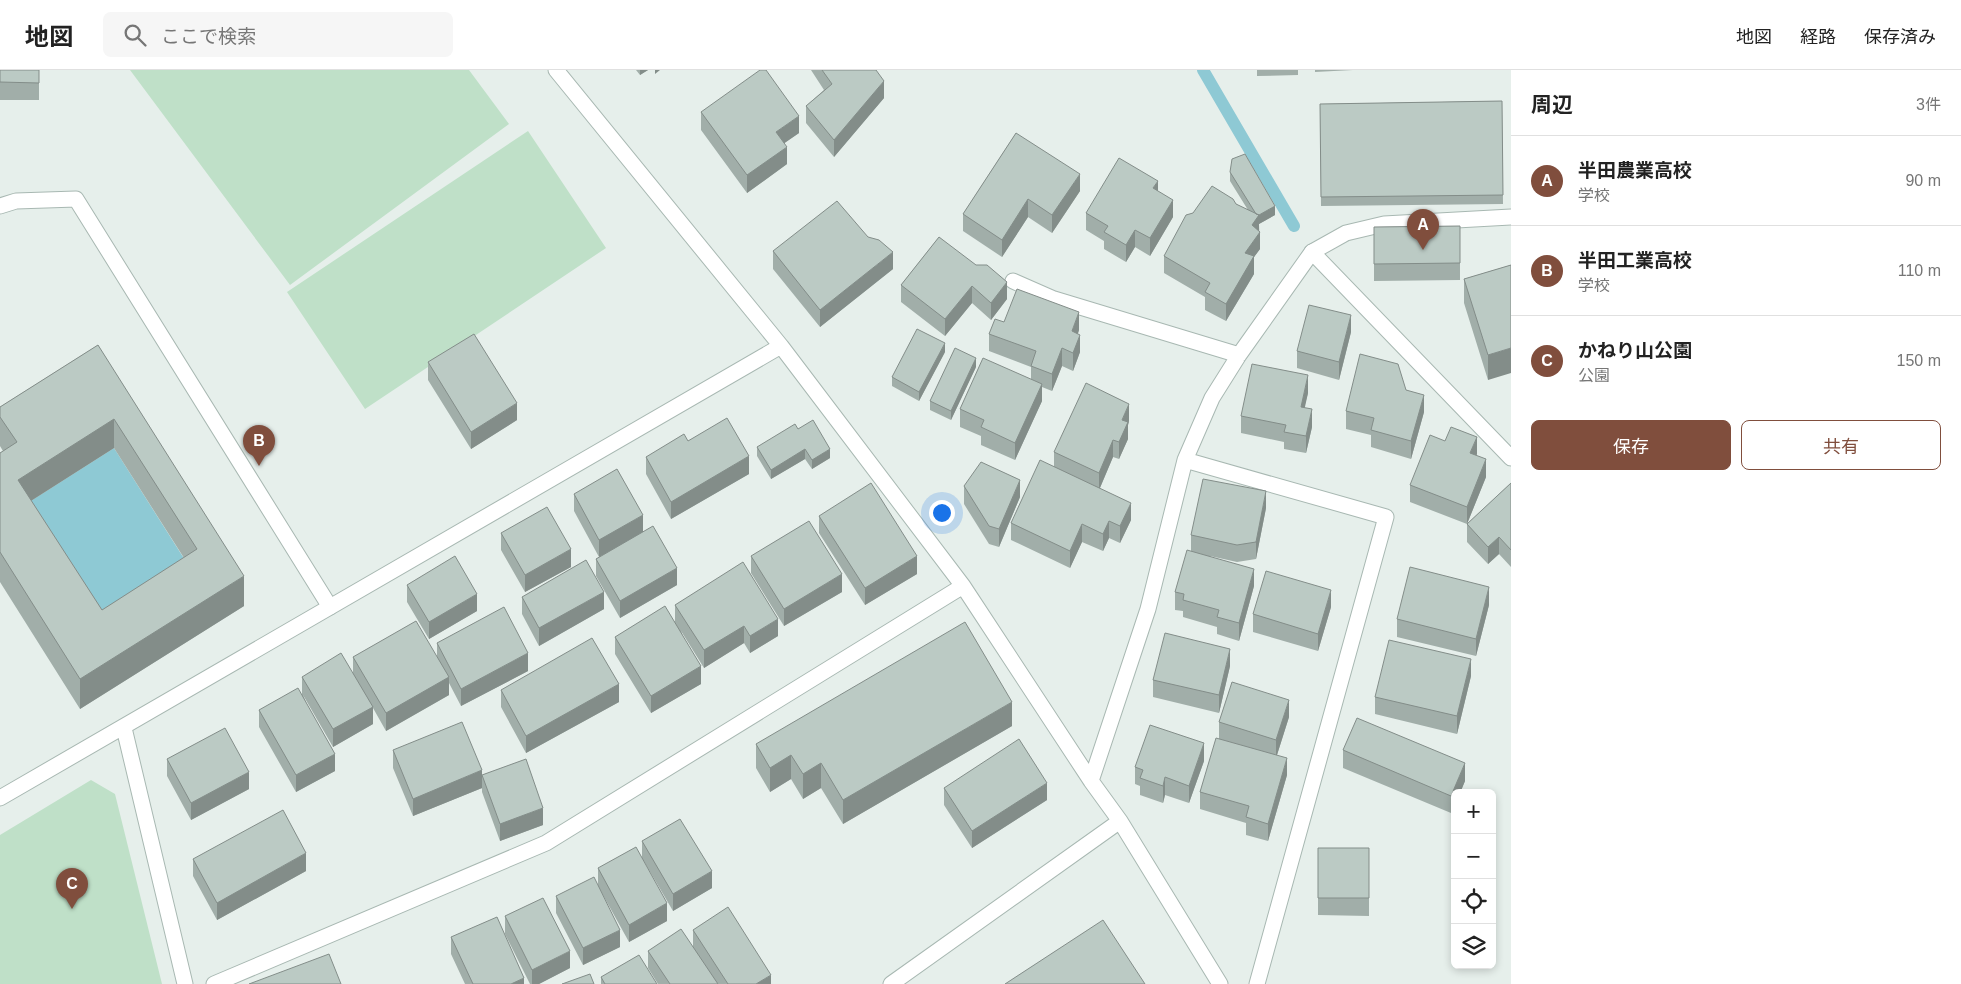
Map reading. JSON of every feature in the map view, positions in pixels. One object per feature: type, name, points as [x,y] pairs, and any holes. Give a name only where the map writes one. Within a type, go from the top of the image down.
[{"type":"street","points":[[556,70],[781,346],[963,586],[1091,781],[1120,821],[1220,984]]},
{"type":"street","points":[[0,206],[16,201],[76,199],[330,608]]},
{"type":"street","points":[[1091,781],[1148,609],[1185,460],[1212,398],[1239,355],[1312,252],[1346,233],[1384,224],[1511,217]]},
{"type":"street","points":[[1312,252],[1511,458]]},
{"type":"street","points":[[1013,281],[1054,299],[1239,355]]},
{"type":"street","points":[[0,798],[124,728],[781,346]]},
{"type":"street","points":[[1185,460],[1386,517],[1257,984]]},
{"type":"street","points":[[214,984],[546,843],[963,586]]},
{"type":"street","points":[[124,728],[184,984]]},
{"type":"street","points":[[891,984],[1120,821]]},
{"type":"green space","points":[[130,70],[469,70],[509,124],[290,285]]},
{"type":"green space","points":[[528,131],[606,248],[365,409],[287,292]]},
{"type":"green space","points":[[91,780],[115,794],[162,984],[0,984],[0,835]]},
{"type":"water","points":[[114,448],[197,579],[102,640],[18,509]]},
{"type":"building","points":[[0,70],[39,70],[39,83],[0,82]]},
{"type":"building","points":[[760,70],[766,70],[799,116],[776,132],[787,147],[747,175],[701,112]]},
{"type":"building","points":[[822,70],[876,70],[884,81],[834,140],[806,106],[832,84]]},
{"type":"building","points":[[1502,101],[1503,195],[1321,197],[1320,104]]},
{"type":"building","points":[[1016,133],[1080,174],[1052,215],[1028,199],[1002,240],[963,214]]},
{"type":"building","points":[[1245,154],[1275,206],[1259,215],[1256,214],[1230,172],[1232,159]]},
{"type":"building","points":[[1119,158],[1158,181],[1153,188],[1173,200],[1150,238],[1135,230],[1126,245],[1104,232],[1108,226],[1086,213]]},
{"type":"building","points":[[1212,186],[1233,199],[1236,204],[1259,215],[1252,225],[1260,232],[1245,253],[1254,256],[1226,304],[1205,292],[1210,283],[1164,256],[1186,215],[1193,213]]},
{"type":"building","points":[[837,201],[868,237],[879,240],[893,252],[820,310],[773,251]]},
{"type":"building","points":[[1460,226],[1460,263],[1374,264],[1374,227]]},
{"type":"building","points":[[939,237],[976,265],[987,265],[1007,282],[991,303],[972,286],[945,319],[901,285]]},
{"type":"building","points":[[1511,265],[1511,348],[1488,355],[1464,279]]},
{"type":"building","points":[[1017,289],[1079,312],[1072,331],[1080,335],[1073,353],[1062,348],[1052,374],[1031,366],[1036,351],[989,334],[995,319],[1004,322]]},
{"type":"building","points":[[1309,305],[1351,315],[1339,362],[1297,351]]},
{"type":"building","points":[[917,329],[945,343],[919,392],[892,377]]},
{"type":"building","points":[[474,334],[517,403],[471,432],[428,362]]},
{"type":"building","points":[[98,345],[244,576],[80,679],[0,552],[0,453],[17,442],[0,417],[0,407]],"holes":[[[114,419],[197,549],[102,610],[18,480]]]},
{"type":"building","points":[[955,348],[976,358],[951,411],[930,401]]},
{"type":"building","points":[[1360,354],[1398,364],[1406,390],[1424,395],[1411,441],[1371,430],[1374,418],[1346,411]]},
{"type":"building","points":[[983,358],[1042,384],[1015,443],[981,427],[984,420],[960,409]]},
{"type":"building","points":[[1252,364],[1308,375],[1301,407],[1312,409],[1306,436],[1284,432],[1286,425],[1241,416]]},
{"type":"building","points":[[1086,383],[1129,404],[1122,420],[1128,422],[1119,442],[1113,440],[1099,473],[1054,452]]},
{"type":"building","points":[[727,418],[749,456],[671,502],[646,457],[684,434],[688,441]]},
{"type":"building","points":[[813,420],[830,449],[812,460],[805,449],[771,470],[757,447],[795,424],[798,429]]},
{"type":"building","points":[[1451,427],[1477,437],[1470,453],[1486,459],[1467,507],[1410,485],[1430,435],[1445,441]]},
{"type":"building","points":[[1040,460],[1131,503],[1120,526],[1109,521],[1103,534],[1082,524],[1070,551],[1011,523]]},
{"type":"building","points":[[981,462],[1020,480],[999,529],[989,526],[964,486]]},
{"type":"building","points":[[617,469],[643,515],[599,540],[574,494]]},
{"type":"building","points":[[1203,479],[1266,491],[1256,542],[1237,545],[1191,535]]},
{"type":"building","points":[[871,483],[917,556],[865,588],[819,516]]},
{"type":"building","points":[[1511,483],[1511,550],[1499,537],[1488,547],[1467,524]]},
{"type":"building","points":[[547,507],[571,549],[525,575],[501,533]]},
{"type":"building","points":[[809,521],[842,574],[784,609],[751,556]]},
{"type":"building","points":[[653,526],[677,568],[620,601],[596,559]]},
{"type":"building","points":[[1187,550],[1254,569],[1239,623],[1217,617],[1219,610],[1183,600],[1184,594],[1175,592]]},
{"type":"building","points":[[455,556],[477,594],[429,622],[407,585]]},
{"type":"building","points":[[586,560],[604,592],[539,628],[522,597]]},
{"type":"building","points":[[743,562],[778,619],[750,636],[744,626],[704,650],[675,605]]},
{"type":"building","points":[[1410,567],[1489,587],[1476,639],[1397,619]]},
{"type":"building","points":[[1266,571],[1331,590],[1318,634],[1253,614]]},
{"type":"building","points":[[665,606],[701,666],[651,696],[615,637]]},
{"type":"building","points":[[504,607],[528,653],[461,689],[437,643]]},
{"type":"building","points":[[416,621],[449,677],[386,713],[353,657]]},
{"type":"building","points":[[965,622],[1012,702],[843,800],[821,763],[803,774],[791,755],[770,768],[756,744]]},
{"type":"building","points":[[1165,633],[1230,649],[1219,695],[1153,680]]},
{"type":"building","points":[[592,638],[619,684],[526,736],[501,690]]},
{"type":"building","points":[[1389,640],[1471,659],[1457,716],[1375,697]]},
{"type":"building","points":[[341,653],[373,707],[333,729],[302,677]]},
{"type":"building","points":[[1232,682],[1289,700],[1276,740],[1219,722]]},
{"type":"building","points":[[298,688],[335,754],[296,775],[259,710]]},
{"type":"building","points":[[1357,718],[1465,763],[1454,789],[1451,789],[1451,796],[1343,750]]},
{"type":"building","points":[[462,722],[482,770],[413,799],[393,750]]},
{"type":"building","points":[[1150,725],[1204,743],[1189,786],[1165,777],[1163,786],[1140,778],[1143,770],[1135,767]]},
{"type":"building","points":[[225,728],[249,772],[191,803],[167,759]]},
{"type":"building","points":[[1216,738],[1287,758],[1268,824],[1246,817],[1249,806],[1200,792]]},
{"type":"building","points":[[1019,739],[1047,783],[972,831],[944,788]]},
{"type":"building","points":[[526,759],[543,808],[500,824],[482,775]]},
{"type":"building","points":[[283,810],[306,853],[217,903],[193,859]]},
{"type":"building","points":[[680,819],[712,871],[673,894],[642,841]]},
{"type":"building","points":[[636,847],[667,903],[629,925],[598,868]]},
{"type":"building","points":[[1318,848],[1369,848],[1369,898],[1318,898]]},
{"type":"building","points":[[594,877],[620,930],[583,948],[556,896]]},
{"type":"building","points":[[543,898],[570,951],[532,970],[505,916]]},
{"type":"building","points":[[728,907],[771,975],[756,984],[728,984],[693,930]]},
{"type":"building","points":[[497,917],[524,978],[511,984],[473,984],[451,937]]},
{"type":"building","points":[[1103,920],[1145,984],[1005,984]]},
{"type":"building","points":[[681,929],[718,984],[670,984],[648,951]]},
{"type":"building","points":[[329,954],[341,984],[249,984]]},
{"type":"building","points":[[639,955],[657,984],[605,984],[601,977]]},
{"type":"building","points":[[590,974],[594,984],[562,984]]},
{"type":"waterway","points":[[1203,70],[1294,226]]},
{"type":"place","name":"半田農業高校","points":[[1423,250]]},
{"type":"place","name":"半田工業高校","points":[[259,466]]},
{"type":"place","name":"かねり山公園","points":[[72,909]]}]
